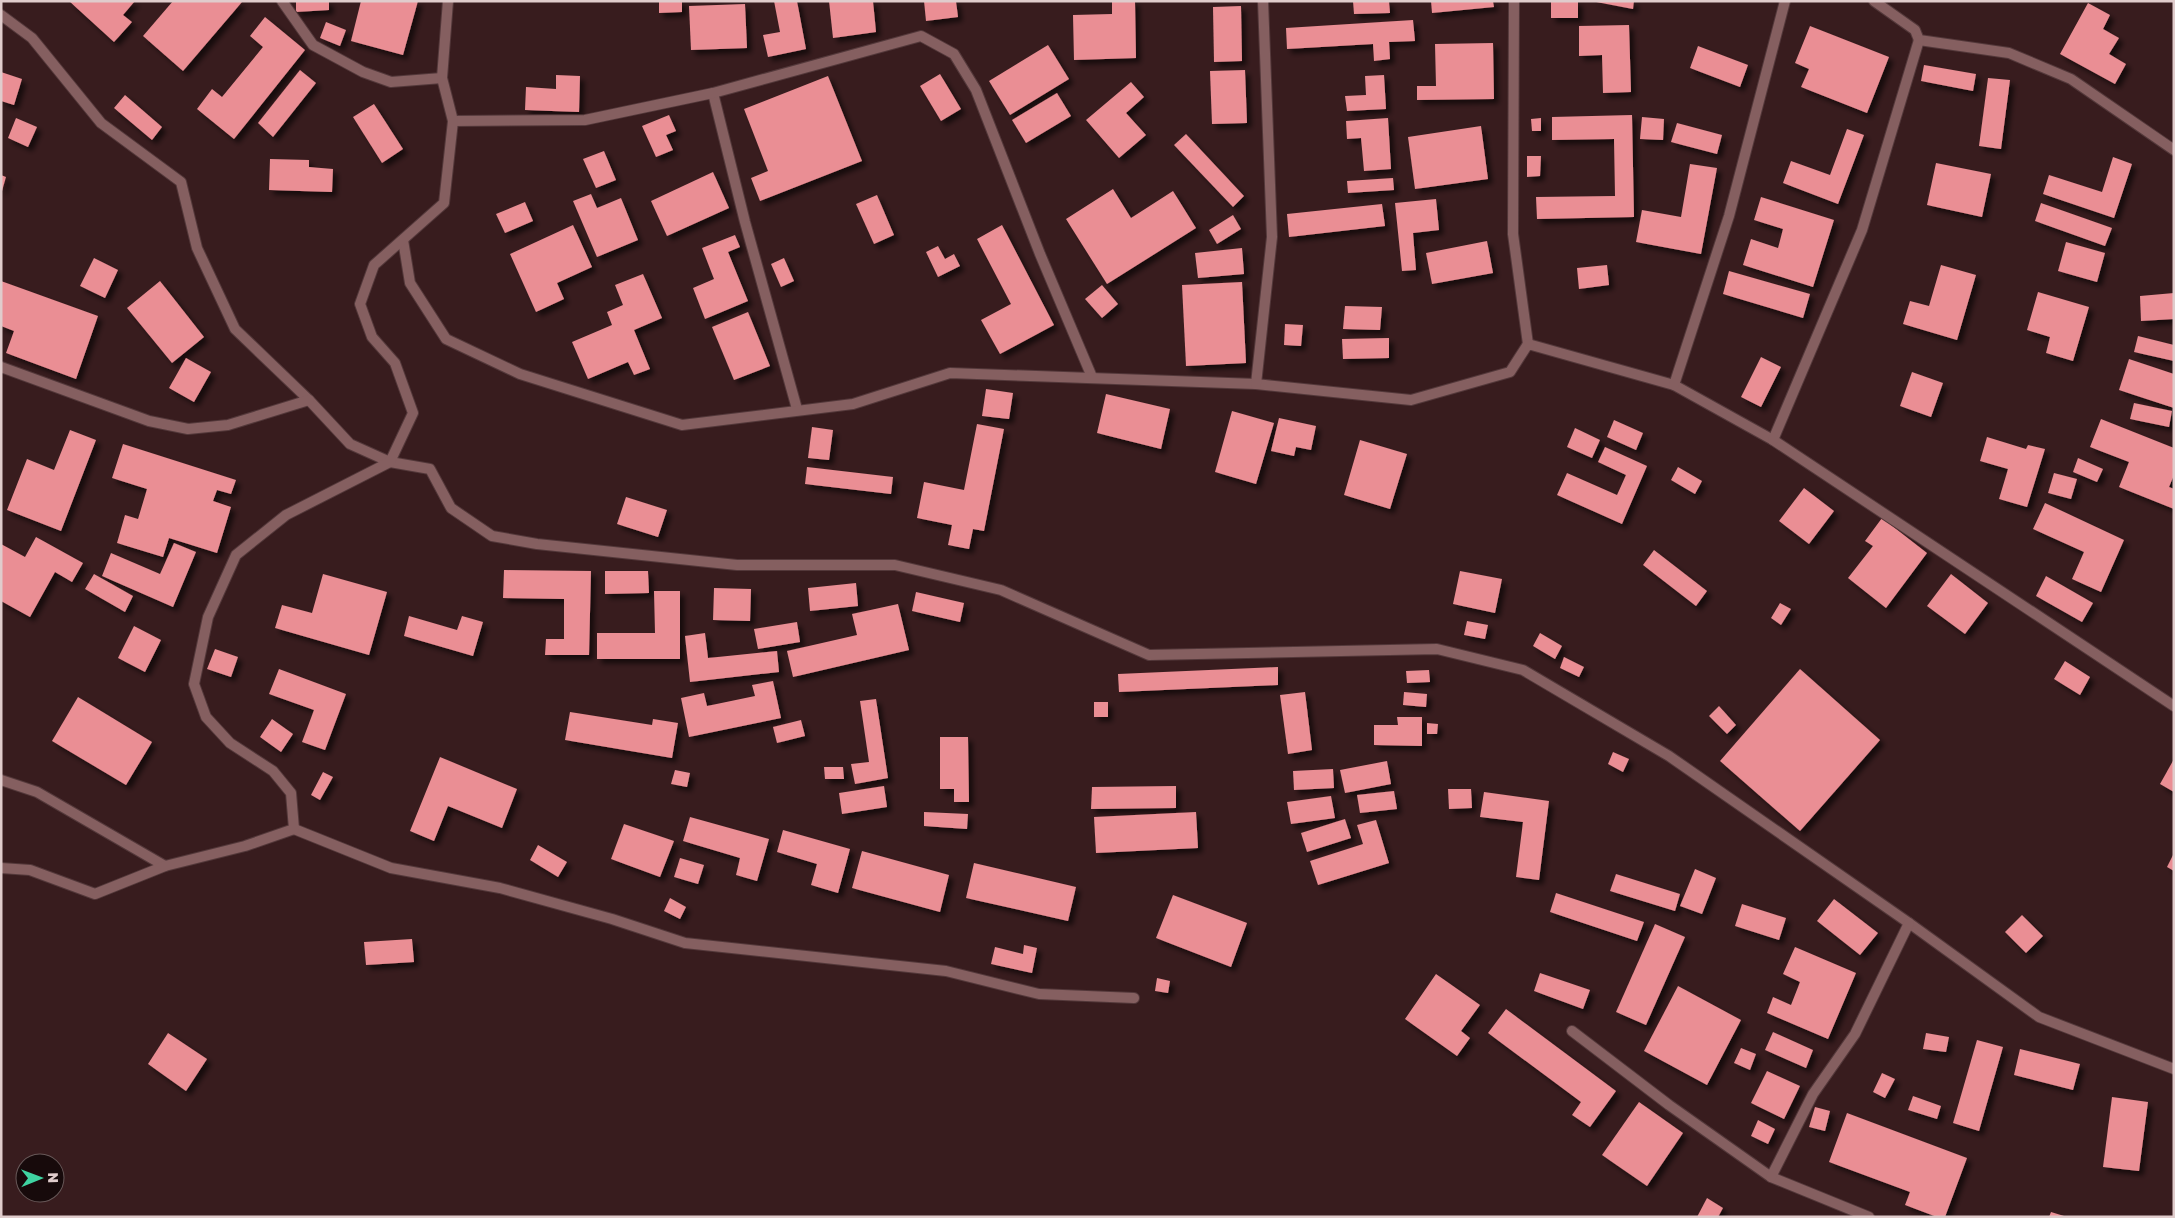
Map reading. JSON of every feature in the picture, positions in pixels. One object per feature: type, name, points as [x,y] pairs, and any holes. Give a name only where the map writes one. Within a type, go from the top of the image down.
[{"type":"street","points":[[282,1],[313,45],[364,72],[391,82],[442,78]]},
{"type":"street","points":[[294,829],[291,793],[273,771],[230,743],[206,717],[194,684],[208,617],[236,555],[286,515],[390,462],[412,413],[395,363],[372,338],[360,304],[374,265],[444,203],[453,121],[442,78],[448,1]]},
{"type":"street","points":[[1256,384],[1272,237],[1263,1]]},
{"type":"street","points":[[403,240],[410,283],[446,339],[520,374],[682,425],[797,409],[853,404],[950,373],[1256,384],[1411,400],[1510,372],[1528,344],[1513,234],[1514,1]]},
{"type":"street","points":[[1674,385],[1729,216],[1785,1]]},
{"type":"street","points":[[1773,440],[1862,230],[1919,40],[1915,30],[1874,1]]},
{"type":"street","points":[[1,15],[32,38],[101,123],[182,182],[197,248],[235,329],[309,400],[350,444],[390,462],[430,469],[451,508],[492,536],[537,544],[738,565],[895,565],[1001,590],[1149,655],[1437,649],[1523,670],[1669,756],[1909,923],[2039,1018],[2174,1069]]},
{"type":"street","points":[[453,121],[585,120],[713,93],[921,36],[954,54],[976,90],[1040,254],[1092,377]]},
{"type":"street","points":[[1919,40],[2008,53],[2071,79],[2174,150]]},
{"type":"street","points":[[713,93],[745,222],[797,409]]},
{"type":"street","points":[[1528,344],[1674,385],[1773,440],[2174,706]]},
{"type":"street","points":[[1,367],[149,421],[188,429],[228,425],[309,400]]},
{"type":"street","points":[[1,780],[37,792],[166,866]]},
{"type":"street","points":[[1,868],[30,870],[95,894],[166,866],[245,846],[294,829],[391,868],[500,888],[612,919],[684,943],[946,971],[1039,994],[1134,998]]},
{"type":"street","points":[[1771,1177],[1813,1094],[1855,1034],[1909,923]]},
{"type":"street","points":[[1572,1031],[1669,1105],[1771,1177],[1868,1217]]},
{"type":"building","points":[[69,1],[135,1],[123,15],[132,22],[114,42]]},
{"type":"building","points":[[173,1],[242,2],[183,71],[143,36]]},
{"type":"building","points":[[296,1],[329,1],[329,10],[296,12]]},
{"type":"building","points":[[361,1],[418,1],[403,55],[351,41]]},
{"type":"building","points":[[659,1],[682,1],[682,12],[659,13]]},
{"type":"building","points":[[774,1],[797,1],[806,49],[768,57],[763,35],[780,32]]},
{"type":"building","points":[[829,1],[873,1],[876,32],[833,38]]},
{"type":"building","points":[[924,1],[956,1],[958,17],[926,21]]},
{"type":"building","points":[[1112,1],[1135,1],[1136,58],[1074,60],[1073,15],[1112,14]]},
{"type":"building","points":[[1353,1],[1389,1],[1390,13],[1354,14]]},
{"type":"building","points":[[1431,1],[1493,1],[1494,7],[1432,13]]},
{"type":"building","points":[[1551,1],[1578,1],[1578,18],[1551,18]]},
{"type":"building","points":[[1591,1],[1634,1],[1633,9]]},
{"type":"building","points":[[2088,3],[2110,15],[2103,29],[2119,38],[2109,54],[2126,64],[2115,84],[2060,54]]},
{"type":"building","points":[[745,4],[747,48],[691,50],[689,6]]},
{"type":"building","points":[[1241,6],[1242,61],[1214,62],[1213,7]]},
{"type":"building","points":[[265,17],[305,50],[234,139],[197,109],[212,89],[222,97],[263,47],[250,36]]},
{"type":"building","points":[[1413,20],[1415,41],[1389,42],[1390,59],[1374,61],[1373,44],[1287,49],[1286,28]]},
{"type":"building","points":[[326,22],[346,30],[340,46],[320,38]]},
{"type":"building","points":[[1629,25],[1631,92],[1603,93],[1602,55],[1579,56],[1579,26]]},
{"type":"building","points":[[1810,26],[1889,57],[1867,113],[1801,87],[1809,69],[1795,63]]},
{"type":"building","points":[[1493,43],[1494,99],[1417,100],[1417,86],[1436,86],[1435,44]]},
{"type":"building","points":[[1048,45],[1069,79],[1010,115],[989,81]]},
{"type":"building","points":[[1698,46],[1748,65],[1740,87],[1690,68]]},
{"type":"building","points":[[1924,65],[1976,74],[1973,91],[1921,81]]},
{"type":"building","points":[[300,70],[316,83],[273,137],[258,123]]},
{"type":"building","points":[[1245,70],[1247,123],[1212,124],[1210,71]]},
{"type":"building","points":[[1,72],[22,79],[14,105],[1,101]]},
{"type":"building","points":[[940,74],[961,109],[941,121],[920,86]]},
{"type":"building","points":[[556,75],[580,76],[579,112],[525,110],[526,87],[556,89]]},
{"type":"building","points":[[1384,75],[1386,109],[1347,111],[1345,96],[1366,95],[1365,76]]},
{"type":"building","points":[[828,76],[862,161],[760,201],[751,178],[768,171],[744,109]]},
{"type":"building","points":[[1988,78],[2010,80],[2001,149],[1979,146]]},
{"type":"building","points":[[1131,82],[1144,97],[1126,113],[1146,135],[1119,158],[1086,120]]},
{"type":"building","points":[[1057,93],[1071,116],[1026,143],[1012,120]]},
{"type":"building","points":[[125,95],[162,127],[152,140],[114,108]]},
{"type":"building","points":[[374,104],[403,149],[382,163],[353,117]]},
{"type":"building","points":[[669,115],[676,131],[666,135],[673,150],[656,157],[642,126]]},
{"type":"building","points":[[1632,115],[1634,217],[1537,219],[1536,197],[1615,196],[1614,139],[1552,140],[1552,117]]},
{"type":"building","points":[[1642,117],[1664,119],[1663,140],[1640,139]]},
{"type":"building","points":[[16,118],[37,127],[28,147],[8,138]]},
{"type":"building","points":[[1388,118],[1391,169],[1364,171],[1361,138],[1347,139],[1346,121]]},
{"type":"building","points":[[1541,118],[1541,131],[1532,131],[1531,119]]},
{"type":"building","points":[[1677,123],[1722,135],[1717,154],[1671,142]]},
{"type":"building","points":[[1481,126],[1488,179],[1415,189],[1408,137]]},
{"type":"building","points":[[1847,129],[1864,135],[1838,204],[1783,183],[1791,161],[1830,175]]},
{"type":"building","points":[[1186,134],[1244,196],[1233,207],[1174,145]]},
{"type":"building","points":[[604,151],[616,180],[596,188],[583,159]]},
{"type":"building","points":[[1527,156],[1541,156],[1540,176],[1527,177]]},
{"type":"building","points":[[2113,157],[2132,164],[2114,218],[2043,194],[2049,175],[2102,192]]},
{"type":"building","points":[[270,159],[309,160],[309,167],[333,169],[332,192],[269,190]]},
{"type":"building","points":[[1936,163],[1991,174],[1982,217],[1927,205]]},
{"type":"building","points":[[1690,164],[1717,168],[1701,254],[1636,242],[1642,210],[1681,217]]},
{"type":"building","points":[[713,172],[729,208],[667,236],[651,201]]},
{"type":"building","points":[[1,175],[6,177],[2,191],[1,191]]},
{"type":"building","points":[[1393,178],[1394,190],[1348,193],[1347,181]]},
{"type":"building","points":[[1113,189],[1131,218],[1173,191],[1196,228],[1107,284],[1066,219]]},
{"type":"building","points":[[591,194],[597,208],[621,198],[638,240],[597,257],[573,201]]},
{"type":"building","points":[[877,195],[894,235],[874,244],[856,204]]},
{"type":"building","points":[[1761,197],[1834,220],[1813,287],[1743,265],[1751,239],[1778,248],[1783,229],[1754,220]]},
{"type":"building","points":[[1436,199],[1439,230],[1413,233],[1416,270],[1402,271],[1395,203]]},
{"type":"building","points":[[525,202],[533,221],[505,233],[496,214]]},
{"type":"building","points":[[2041,203],[2112,228],[2105,246],[2035,221]]},
{"type":"building","points":[[1382,204],[1385,226],[1289,237],[1287,214]]},
{"type":"building","points":[[1233,215],[1241,229],[1217,244],[1209,230]]},
{"type":"building","points":[[573,225],[592,267],[557,283],[564,299],[536,312],[510,254]]},
{"type":"building","points":[[1002,225],[1054,325],[1000,354],[981,320],[1011,304],[977,239]]},
{"type":"building","points":[[735,235],[740,247],[728,252],[748,301],[705,319],[693,288],[714,279],[702,248]]},
{"type":"building","points":[[1487,241],[1493,273],[1432,284],[1426,253]]},
{"type":"building","points":[[2066,242],[2105,253],[2097,282],[2058,271]]},
{"type":"building","points":[[938,246],[945,259],[954,254],[960,266],[938,277],[926,252]]},
{"type":"building","points":[[1242,248],[1244,274],[1198,278],[1195,253]]},
{"type":"building","points":[[94,258],[118,270],[105,298],[80,286]]},
{"type":"building","points":[[784,258],[794,281],[781,287],[771,264]]},
{"type":"building","points":[[1607,265],[1609,285],[1579,289],[1577,268]]},
{"type":"building","points":[[1941,265],[1976,275],[1957,340],[1903,324],[1910,301],[1929,306]]},
{"type":"building","points":[[1729,271],[1810,294],[1803,318],[1723,294]]},
{"type":"building","points":[[643,274],[662,318],[634,330],[650,369],[634,375],[628,362],[588,379],[572,342],[612,325],[607,312],[623,305],[615,285]]},
{"type":"building","points":[[1,281],[98,316],[76,379],[6,353],[14,331],[1,326]]},
{"type":"building","points":[[160,281],[204,337],[172,363],[127,308]]},
{"type":"building","points":[[1242,282],[1246,363],[1186,366],[1182,285]]},
{"type":"building","points":[[1102,285],[1118,304],[1102,318],[1085,299]]},
{"type":"building","points":[[2038,292],[2089,307],[2073,361],[2046,353],[2050,337],[2027,330]]},
{"type":"building","points":[[2174,293],[2174,319],[2141,321],[2140,296]]},
{"type":"building","points":[[1345,306],[1382,307],[1380,330],[1343,329]]},
{"type":"building","points":[[748,312],[770,366],[734,380],[712,327]]},
{"type":"building","points":[[1285,324],[1303,325],[1301,346],[1284,345]]},
{"type":"building","points":[[2138,336],[2174,345],[2174,361],[2134,352]]},
{"type":"building","points":[[1389,338],[1389,358],[1343,359],[1342,339]]},
{"type":"building","points":[[1761,357],[1781,367],[1761,407],[1741,397]]},
{"type":"building","points":[[186,358],[211,372],[194,402],[169,388]]},
{"type":"building","points":[[2129,359],[2174,374],[2174,408],[2119,390]]},
{"type":"building","points":[[1912,372],[1943,383],[1931,417],[1900,406]]},
{"type":"building","points":[[986,389],[1013,393],[1009,419],[982,416]]},
{"type":"building","points":[[1106,394],[1170,409],[1161,449],[1097,433]]},
{"type":"building","points":[[2134,403],[2172,411],[2169,427],[2130,419]]},
{"type":"building","points":[[1232,411],[1274,423],[1256,484],[1215,472]]},
{"type":"building","points":[[1279,418],[1316,426],[1311,450],[1296,447],[1294,456],[1271,451]]},
{"type":"building","points":[[2101,419],[2174,448],[2174,475],[2169,487],[2174,489],[2174,509],[2119,487],[2129,462],[2090,447]]},
{"type":"building","points":[[1614,420],[1643,433],[1636,450],[1607,437]]},
{"type":"building","points":[[977,424],[1004,429],[984,531],[973,529],[969,549],[948,545],[952,525],[917,518],[924,482],[964,490]]},
{"type":"building","points":[[812,427],[833,430],[829,460],[808,458]]},
{"type":"building","points":[[1575,428],[1600,440],[1592,458],[1567,447]]},
{"type":"building","points":[[70,430],[96,440],[61,531],[7,510],[27,459],[54,470]]},
{"type":"building","points":[[1987,437],[2026,449],[2028,445],[2045,449],[2027,507],[1999,499],[2008,469],[1980,461]]},
{"type":"building","points":[[1360,440],[1407,454],[1390,509],[1344,495]]},
{"type":"building","points":[[123,444],[236,480],[231,494],[217,490],[213,501],[231,507],[217,553],[169,538],[163,557],[117,543],[125,515],[138,519],[147,489],[112,478]]},
{"type":"building","points":[[1605,447],[1647,466],[1622,524],[1557,495],[1567,473],[1617,495],[1626,475],[1598,462]]},
{"type":"building","points":[[2078,458],[2103,469],[2097,482],[2073,472]]},
{"type":"building","points":[[807,467],[893,477],[891,494],[805,484]]},
{"type":"building","points":[[1678,467],[1702,481],[1695,494],[1671,480]]},
{"type":"building","points":[[2054,473],[2077,479],[2071,499],[2048,493]]},
{"type":"building","points":[[1804,488],[1834,511],[1809,544],[1779,521]]},
{"type":"building","points":[[626,497],[667,510],[658,537],[617,524]]},
{"type":"building","points":[[2045,503],[2124,540],[2101,592],[2072,579],[2084,552],[2033,529]]},
{"type":"building","points":[[1882,518],[1927,553],[1886,608],[1848,578],[1873,546],[1865,541]]},
{"type":"building","points":[[36,537],[83,563],[72,582],[55,572],[30,617],[1,601],[1,544],[25,557]]},
{"type":"building","points":[[174,543],[196,552],[173,607],[102,576],[111,553],[160,574]]},
{"type":"building","points":[[1654,550],[1707,591],[1696,606],[1643,565]]},
{"type":"building","points":[[504,570],[591,571],[589,655],[545,655],[546,639],[564,639],[564,599],[503,598]]},
{"type":"building","points":[[605,571],[648,571],[649,593],[605,594]]},
{"type":"building","points":[[1460,571],[1502,579],[1495,613],[1453,604]]},
{"type":"building","points":[[94,574],[133,596],[125,612],[85,589]]},
{"type":"building","points":[[323,574],[387,592],[369,655],[275,628],[282,605],[312,613]]},
{"type":"building","points":[[1951,574],[1988,603],[1965,634],[1927,606]]},
{"type":"building","points":[[2046,576],[2093,603],[2082,622],[2036,596]]},
{"type":"building","points":[[856,583],[858,606],[810,611],[808,588]]},
{"type":"building","points":[[714,588],[751,589],[750,621],[713,620]]},
{"type":"building","points":[[654,591],[680,591],[680,659],[597,659],[597,633],[655,633]]},
{"type":"building","points":[[916,592],[964,603],[960,622],[912,611]]},
{"type":"building","points":[[1780,603],[1791,609],[1781,625],[1771,618]]},
{"type":"building","points":[[898,604],[909,650],[793,677],[787,651],[857,635],[852,614]]},
{"type":"building","points":[[409,616],[457,630],[462,616],[483,622],[473,656],[404,636]]},
{"type":"building","points":[[1467,621],[1488,625],[1485,639],[1464,635]]},
{"type":"building","points":[[797,622],[800,642],[758,649],[754,629]]},
{"type":"building","points":[[134,626],[161,640],[145,672],[118,658]]},
{"type":"building","points":[[705,633],[708,658],[777,651],[779,672],[690,682],[685,636]]},
{"type":"building","points":[[1540,633],[1562,646],[1555,659],[1533,646]]},
{"type":"building","points":[[215,649],[238,657],[231,677],[207,669]]},
{"type":"building","points":[[1564,657],[1584,667],[1579,677],[1560,668]]},
{"type":"building","points":[[2065,661],[2090,677],[2080,695],[2054,679]]},
{"type":"building","points":[[1278,667],[1278,685],[1119,692],[1118,674]]},
{"type":"building","points":[[279,669],[346,694],[325,750],[302,742],[314,710],[269,694]]},
{"type":"building","points":[[1800,669],[1880,740],[1800,831],[1720,761]]},
{"type":"building","points":[[1429,670],[1430,682],[1407,683],[1406,671]]},
{"type":"building","points":[[773,681],[781,718],[689,737],[681,698],[704,693],[707,706],[755,696],[752,685]]},
{"type":"building","points":[[1305,692],[1312,750],[1288,754],[1280,695]]},
{"type":"building","points":[[1404,692],[1427,694],[1426,707],[1403,705]]},
{"type":"building","points":[[78,697],[152,742],[126,785],[52,741]]},
{"type":"building","points":[[876,699],[888,778],[855,784],[851,764],[869,762],[860,701]]},
{"type":"building","points":[[1094,702],[1108,702],[1108,717],[1094,717]]},
{"type":"building","points":[[1719,706],[1736,725],[1727,734],[1709,716]]},
{"type":"building","points":[[570,712],[652,725],[653,719],[678,723],[672,758],[565,740]]},
{"type":"building","points":[[1397,717],[1422,717],[1422,746],[1374,745],[1374,725],[1398,725]]},
{"type":"building","points":[[272,719],[293,734],[281,752],[260,737]]},
{"type":"building","points":[[801,720],[805,736],[777,743],[773,727]]},
{"type":"building","points":[[1427,723],[1438,724],[1437,734],[1427,734]]},
{"type":"building","points":[[940,737],[968,737],[969,802],[954,802],[954,789],[940,789]]},
{"type":"building","points":[[1613,752],[1629,759],[1623,772],[1608,764]]},
{"type":"building","points":[[440,757],[517,789],[502,828],[448,806],[434,841],[410,831]]},
{"type":"building","points":[[2174,759],[2174,792],[2160,784]]},
{"type":"building","points":[[1387,761],[1391,784],[1345,793],[1340,770]]},
{"type":"building","points":[[824,767],[843,767],[844,779],[825,779]]},
{"type":"building","points":[[1333,769],[1334,788],[1294,790],[1293,771]]},
{"type":"building","points":[[675,770],[690,773],[687,787],[671,784]]},
{"type":"building","points":[[323,772],[333,777],[320,800],[311,795]]},
{"type":"building","points":[[884,786],[887,807],[842,814],[839,793]]},
{"type":"building","points":[[1176,786],[1176,808],[1091,809],[1092,787]]},
{"type":"building","points":[[1448,789],[1471,789],[1472,808],[1449,809]]},
{"type":"building","points":[[1394,791],[1397,809],[1360,813],[1357,795]]},
{"type":"building","points":[[1484,792],[1549,801],[1539,880],[1516,877],[1523,822],[1480,817]]},
{"type":"building","points":[[1331,796],[1335,818],[1291,824],[1287,802]]},
{"type":"building","points":[[924,812],[968,814],[967,829],[924,826]]},
{"type":"building","points":[[1196,812],[1198,848],[1096,853],[1094,817]]},
{"type":"building","points":[[690,817],[769,839],[757,881],[736,875],[740,858],[683,841]]},
{"type":"building","points":[[1345,819],[1351,838],[1307,852],[1301,833]]},
{"type":"building","points":[[1376,820],[1389,863],[1318,885],[1310,861],[1363,844],[1357,825]]},
{"type":"building","points":[[624,824],[674,841],[660,877],[611,859]]},
{"type":"building","points":[[783,830],[850,849],[838,893],[811,885],[817,864],[777,852]]},
{"type":"building","points":[[538,845],[567,862],[558,877],[530,860]]},
{"type":"building","points":[[862,851],[949,875],[940,912],[852,888]]},
{"type":"building","points":[[2174,853],[2174,871],[2167,867]]},
{"type":"building","points":[[680,858],[704,865],[698,884],[674,877]]},
{"type":"building","points":[[974,863],[1076,887],[1068,921],[966,898]]},
{"type":"building","points":[[1695,869],[1716,878],[1702,914],[1680,906]]},
{"type":"building","points":[[1616,874],[1680,894],[1675,911],[1610,891]]},
{"type":"building","points":[[1556,893],[1644,922],[1637,941],[1550,912]]},
{"type":"building","points":[[1173,895],[1247,923],[1231,967],[1156,938]]},
{"type":"building","points":[[670,898],[686,907],[680,919],[664,911]]},
{"type":"building","points":[[1834,899],[1878,933],[1860,955],[1817,921]]},
{"type":"building","points":[[1742,904],[1786,918],[1779,940],[1735,926]]},
{"type":"building","points":[[2022,915],[2043,936],[2026,953],[2005,932]]},
{"type":"building","points":[[1655,924],[1685,937],[1646,1025],[1616,1012]]},
{"type":"building","points":[[412,939],[414,962],[366,965],[364,942]]},
{"type":"building","points":[[1024,945],[1037,948],[1032,973],[991,964],[995,947],[1023,954]]},
{"type":"building","points":[[1795,947],[1856,973],[1828,1039],[1767,1013],[1773,997],[1791,1005],[1800,982],[1783,974]]},
{"type":"building","points":[[1540,973],[1590,990],[1583,1009],[1534,991]]},
{"type":"building","points":[[1436,974],[1480,1005],[1461,1031],[1470,1038],[1457,1056],[1405,1019]]},
{"type":"building","points":[[1157,978],[1170,981],[1168,993],[1155,991]]},
{"type":"building","points":[[1678,986],[1741,1020],[1707,1085],[1644,1051]]},
{"type":"building","points":[[1506,1009],[1616,1091],[1590,1127],[1572,1115],[1581,1102],[1488,1033]]},
{"type":"building","points":[[1773,1032],[1813,1050],[1806,1068],[1765,1050]]},
{"type":"building","points":[[168,1033],[207,1059],[186,1091],[148,1064]]},
{"type":"building","points":[[1926,1033],[1949,1037],[1946,1052],[1923,1049]]},
{"type":"building","points":[[1977,1040],[2003,1047],[1979,1131],[1953,1123]]},
{"type":"building","points":[[1741,1048],[1756,1054],[1750,1070],[1734,1063]]},
{"type":"building","points":[[2020,1049],[2080,1064],[2073,1090],[2014,1075]]},
{"type":"building","points":[[1767,1071],[1800,1086],[1784,1119],[1751,1103]]},
{"type":"building","points":[[1882,1073],[1895,1079],[1885,1098],[1873,1092]]},
{"type":"building","points":[[1913,1096],[1941,1106],[1937,1119],[1908,1110]]},
{"type":"building","points":[[2112,1097],[2148,1102],[2139,1171],[2103,1167]]},
{"type":"building","points":[[1639,1102],[1683,1133],[1647,1186],[1602,1155]]},
{"type":"building","points":[[1815,1107],[1830,1111],[1825,1131],[1809,1127]]},
{"type":"building","points":[[1847,1113],[1967,1158],[1945,1217],[1937,1217],[1905,1205],[1910,1192],[1829,1162]]},
{"type":"building","points":[[1758,1120],[1775,1129],[1768,1144],[1751,1136]]},
{"type":"building","points":[[1707,1198],[1723,1208],[1718,1217],[1697,1217]]},
{"type":"building","points":[[2051,1212],[2064,1216],[2064,1217],[2049,1217]]}]
